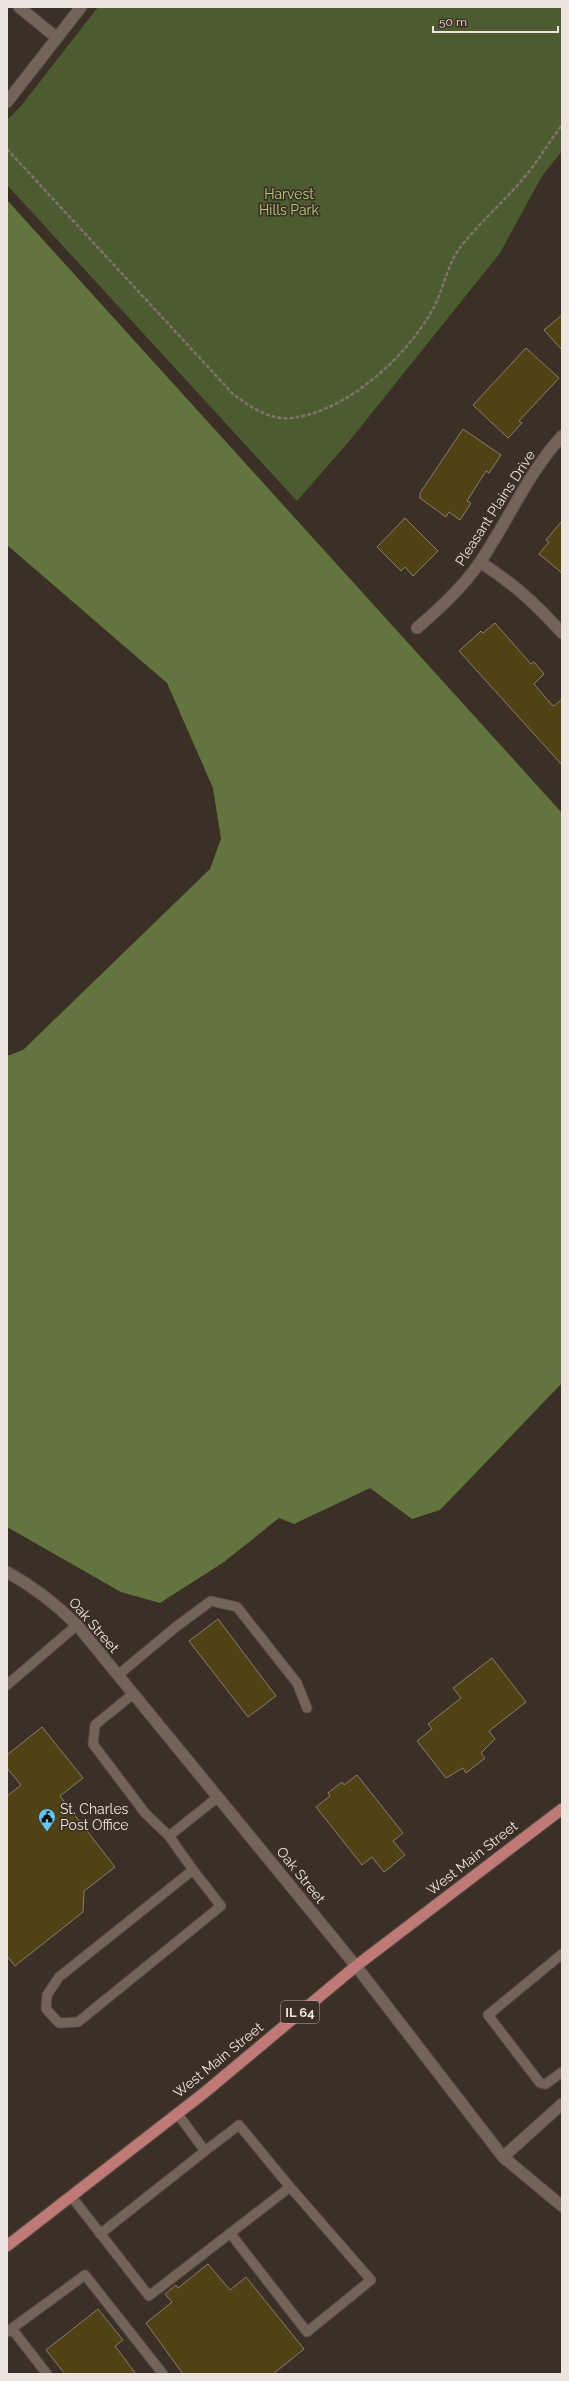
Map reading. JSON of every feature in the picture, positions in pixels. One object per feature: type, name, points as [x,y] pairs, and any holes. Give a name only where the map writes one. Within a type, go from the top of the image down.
[{"type":"main road","name":"West Main Street","points":[[7,2246],[177,2113],[356,1966],[562,1809]]},
{"type":"street","points":[[19,7],[58,38]]},
{"type":"street","points":[[7,102],[81,7]]},
{"type":"street","name":"Pleasant Plains Drive","points":[[417,628],[446,601],[480,562],[540,466],[562,436]]},
{"type":"street","points":[[480,562],[518,588],[536,603],[562,633]]},
{"type":"street","name":"Oak Street","points":[[7,1572],[36,1589],[56,1604],[77,1625],[356,1966],[503,2157],[562,2206]]},
{"type":"street","points":[[503,2157],[560,2109]]},
{"type":"lane","points":[[118,1675],[176,1626],[211,1601],[237,1607],[296,1683],[307,1708]]},
{"type":"lane","points":[[7,1686],[77,1625]]},
{"type":"lane","points":[[133,1694],[95,1725],[93,1744],[145,1813],[169,1836],[221,1906],[78,2022],[58,2024],[46,2009],[47,1995],[60,1977],[194,1870]]},
{"type":"lane","points":[[169,1836],[218,1797]]},
{"type":"lane","points":[[562,1954],[488,2014],[540,2082],[546,2084],[562,2072]]},
{"type":"lane","points":[[177,2113],[205,2151]]},
{"type":"lane","points":[[100,2234],[240,2125],[290,2187],[371,2280],[342,2305],[306,2332],[230,2233]]},
{"type":"lane","points":[[70,2196],[149,2296],[290,2187]]},
{"type":"lane","points":[[47,2374],[9,2330],[85,2275],[163,2374]]},
{"type":"path","points":[[7,149],[232,393],[248,406],[269,414],[291,418],[322,409],[359,391],[386,367],[411,340],[434,308],[461,246],[527,174],[562,125]]},
{"type":"green space","name":"Harvest Hills Park","points":[[98,7],[562,7],[562,151],[542,176],[500,253],[351,439],[297,501],[7,185],[7,120],[21,106]]},
{"type":"green space","points":[[7,200],[562,813],[562,1383],[440,1510],[412,1519],[370,1488],[294,1524],[279,1518],[224,1562],[160,1603],[121,1592],[7,1527],[7,1056],[23,1050],[210,869],[221,839],[213,788],[167,683],[7,545]]},
{"type":"building","points":[[562,315],[562,350],[544,330]]},
{"type":"building","points":[[526,348],[559,378],[519,421],[522,423],[508,438],[473,405]]},
{"type":"building","points":[[463,429],[501,455],[489,473],[486,471],[467,501],[471,503],[460,520],[449,512],[446,517],[420,498],[420,493]]},
{"type":"building","points":[[405,518],[438,551],[413,576],[405,567],[401,571],[377,547]]},
{"type":"building","points":[[562,521],[562,573],[539,554],[549,542],[546,540]]},
{"type":"building","points":[[495,623],[531,664],[534,662],[544,674],[534,684],[551,704],[554,706],[562,699],[562,765],[459,651],[481,631],[483,633]]},
{"type":"building","points":[[218,1619],[276,1696],[248,1717],[189,1641]]},
{"type":"building","points":[[492,1658],[526,1702],[489,1731],[495,1739],[481,1753],[485,1758],[466,1773],[463,1768],[446,1778],[417,1741],[432,1729],[428,1724],[461,1698],[453,1688]]},
{"type":"building","name":"St. Charles Post Office","points":[[42,1727],[83,1778],[60,1796],[115,1867],[84,1891],[83,1912],[15,1966],[7,1956],[7,1796],[21,1785],[7,1768],[7,1755]]},
{"type":"building","points":[[357,1775],[403,1833],[393,1841],[405,1855],[384,1872],[372,1857],[362,1865],[316,1807],[330,1796],[328,1793],[342,1782],[344,1785]]},
{"type":"building","points":[[208,2264],[230,2290],[246,2277],[304,2349],[273,2374],[183,2374],[146,2323],[172,2302],[165,2294],[176,2285],[178,2288]]},
{"type":"building","points":[[98,2309],[123,2340],[115,2346],[136,2374],[65,2374],[46,2350]]},
{"type":"place","name":"St. Charles Post Office","points":[[47,1832]]}]
